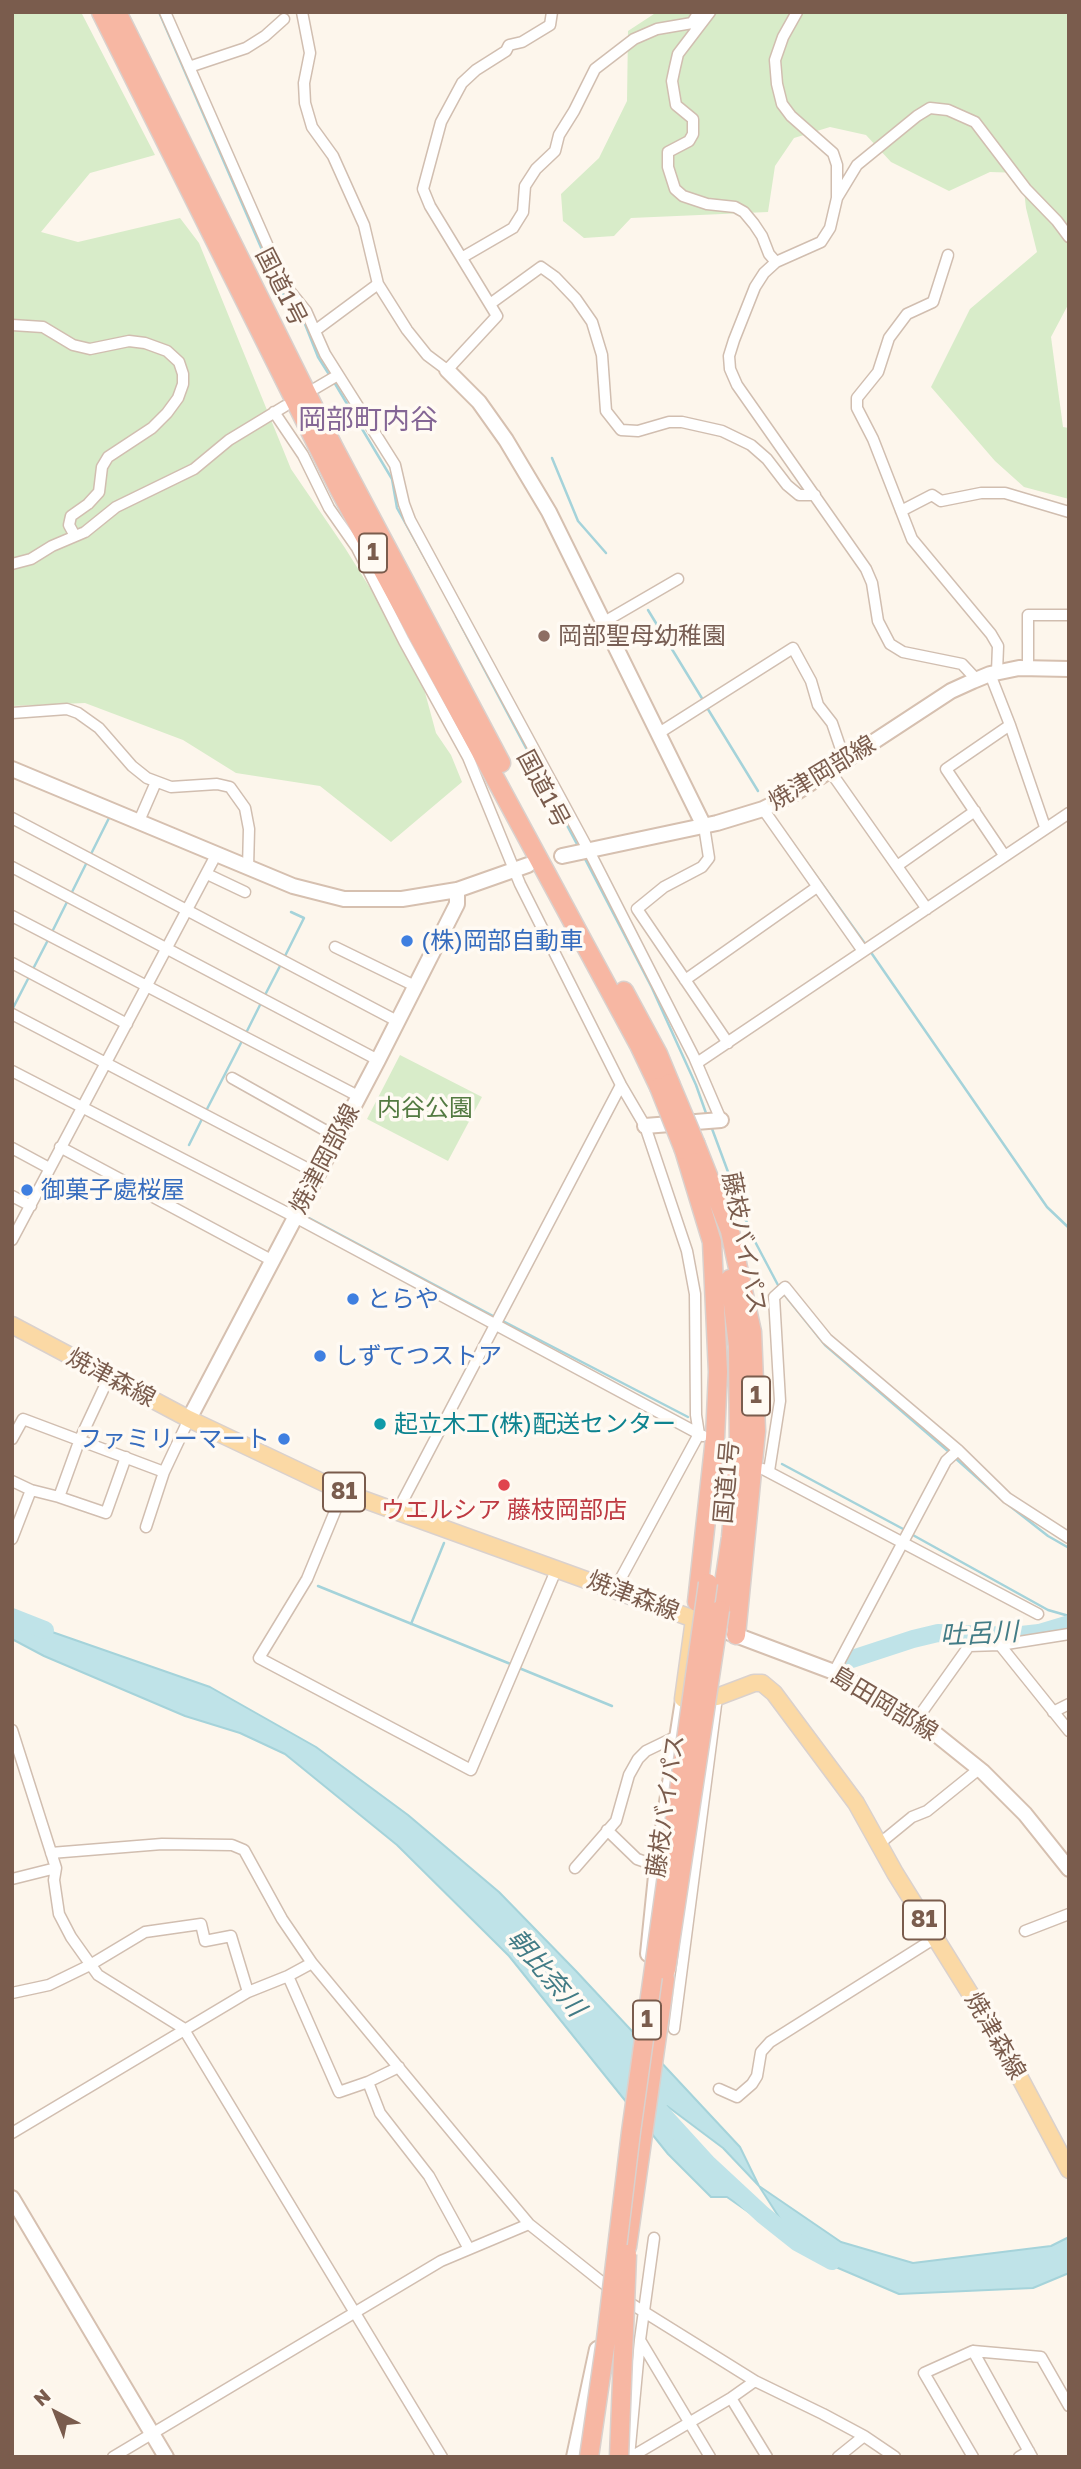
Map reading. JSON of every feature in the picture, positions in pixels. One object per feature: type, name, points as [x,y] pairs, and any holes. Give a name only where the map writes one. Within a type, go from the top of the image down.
[{"type":"highway","name":"国道1号","points":[[101,12],[339,489],[639,1045],[664,1085],[690,1148],[712,1242],[718,1372],[715,1438],[694,1619]]},
{"type":"highway","name":"国道1号","points":[[117,12],[334,448],[658,1054],[664,1085]]},
{"type":"highway","name":"国道1号","points":[[690,1148],[702,1163],[730,1231],[752,1332],[757,1431],[736,1635]]},
{"type":"highway","name":"藤枝バイパス","points":[[600,2457],[659,2020],[737,1481],[739,1374],[735,1321],[727,1258],[702,1163]]},
{"type":"highway","name":"藤枝バイパス","points":[[589,2457],[606,2347],[633,2119],[726,1454],[724,1332],[712,1242]]},
{"type":"highway","points":[[620,2457],[627,2248]]},
{"type":"highway","name":"1","points":[[580,2457],[606,2347]]},
{"type":"main road","name":"焼津森線","points":[[12,1325],[189,1419],[343,1492],[694,1619],[683,1699],[717,1697],[754,1683],[762,1683],[768,1687],[843,1784],[1004,2048],[1069,2170]]},
{"type":"street","points":[[165,12],[285,285],[306,312],[325,354],[395,465],[410,520],[589,851],[697,1063],[721,1120],[645,1126]]},
{"type":"street","points":[[302,12],[310,52],[304,83],[305,103],[312,127],[333,156],[364,225],[378,284],[427,355],[447,370],[479,402],[506,439],[549,512],[704,826],[709,858],[702,867],[664,887],[637,909],[728,1043]]},
{"type":"street","points":[[447,370],[497,316],[430,206],[423,189],[440,122],[463,83],[476,70],[506,51],[509,45],[523,41],[550,24],[552,12]]},
{"type":"street","points":[[463,257],[513,228],[523,212],[525,186],[536,169],[555,150],[559,135],[595,69],[634,38],[657,29],[692,23],[699,12]]},
{"type":"street","points":[[710,12],[678,54],[672,81],[676,105],[693,119],[693,134],[689,141],[668,152],[668,167],[675,189],[683,196],[707,204],[735,207],[744,212],[776,262]]},
{"type":"street","points":[[797,12],[783,37],[775,60],[777,84],[782,104],[791,116],[833,153],[837,165],[837,198],[830,228],[821,242],[776,262],[764,273],[755,287],[729,356],[730,369],[737,385],[866,569],[872,583],[878,621],[890,644],[903,652],[962,664],[988,675]]},
{"type":"street","points":[[189,67],[246,48],[284,19]]},
{"type":"street","points":[[837,198],[858,165],[917,116],[930,108],[948,110],[975,122],[1019,180],[1057,220],[1069,237]]},
{"type":"street","points":[[948,256],[933,302],[907,314],[889,338],[878,372],[857,398],[857,408],[873,439],[912,539],[998,646],[988,675],[1010,725],[1045,827]]},
{"type":"street","points":[[490,304],[541,267],[555,276],[592,322],[603,355],[606,411],[621,430],[638,431],[669,422],[682,422],[722,431],[751,445],[768,459],[787,485],[799,495],[815,495]]},
{"type":"street","points":[[316,330],[378,284]]},
{"type":"street","points":[[12,325],[43,327],[73,345],[90,349],[129,341],[145,342],[167,351],[178,362],[183,374],[178,398],[167,413],[152,428],[108,457],[102,467],[99,492],[71,516],[69,525],[75,537]]},
{"type":"street","points":[[316,388],[338,375]]},
{"type":"street","points":[[12,564],[31,559],[85,532],[116,507],[194,469],[229,440],[285,406]]},
{"type":"street","points":[[274,412],[303,455],[329,508],[357,548],[404,641],[468,757],[621,1085],[645,1126],[687,1251],[692,1271],[697,1334],[696,1415],[699,1434],[615,1589]]},
{"type":"street","points":[[901,511],[932,495],[941,501],[981,493],[1005,493],[1069,512]]},
{"type":"street","points":[[604,622],[678,579]]},
{"type":"street","points":[[1028,668],[1028,615],[1069,615]]},
{"type":"street","points":[[659,733],[793,648],[811,681],[818,705],[832,723],[845,761]]},
{"type":"street","name":"焼津岡部線","points":[[562,856],[704,826],[763,809],[797,793],[951,691],[988,675],[1028,668],[1069,669]]},
{"type":"street","points":[[12,713],[67,709],[78,713],[99,728],[132,765],[156,782],[171,787],[217,784],[230,788],[245,808],[249,829],[248,867]]},
{"type":"street","points":[[1004,855],[946,769],[1010,725]]},
{"type":"street","points":[[12,769],[216,855],[309,891],[344,899],[402,899],[457,890],[521,868]]},
{"type":"street","points":[[830,771],[927,909]]},
{"type":"street","points":[[139,821],[156,782]]},
{"type":"street","points":[[763,809],[863,951]]},
{"type":"street","points":[[897,866],[975,811]]},
{"type":"street","points":[[697,1063],[1069,813]]},
{"type":"street","points":[[12,818],[397,1021]]},
{"type":"street","points":[[12,1240],[216,855]]},
{"type":"street","points":[[12,867],[378,1060]]},
{"type":"street","points":[[207,874],[245,892]]},
{"type":"street","points":[[685,980],[817,887]]},
{"type":"street","name":"焼津岡部線","points":[[189,1419],[378,1060],[457,904],[457,890]]},
{"type":"street","points":[[12,916],[358,1096]]},
{"type":"street","points":[[335,947],[415,986]]},
{"type":"street","points":[[12,964],[127,1024]]},
{"type":"street","points":[[12,1014],[318,1174]]},
{"type":"street","points":[[12,1071],[295,1217],[709,1440]]},
{"type":"street","points":[[232,1078],[337,1137]]},
{"type":"street","points":[[393,1511],[399,1508],[621,1085]]},
{"type":"street","points":[[60,1147],[273,1261]]},
{"type":"street","points":[[12,1148],[50,1168]]},
{"type":"street","points":[[12,1196],[31,1206]]},
{"type":"street","points":[[1038,1614],[764,1469],[780,1401],[774,1297],[785,1287],[827,1339],[958,1450],[1007,1498],[1069,1538]]},
{"type":"street","points":[[59,1497],[80,1439],[109,1377]]},
{"type":"street","points":[[12,1438],[23,1419],[164,1472]]},
{"type":"street","points":[[146,1527],[164,1472],[189,1419]]},
{"type":"street","points":[[841,1676],[946,1461],[958,1450]]},
{"type":"street","points":[[12,1481],[31,1490],[106,1513],[125,1457]]},
{"type":"street","points":[[12,1539],[31,1490]]},
{"type":"street","points":[[343,1492],[307,1579],[258,1658],[471,1769],[557,1569]]},
{"type":"street","name":"島田岡部線","points":[[694,1619],[841,1676],[917,1719],[979,1769],[1025,1814],[1069,1869]]},
{"type":"street","points":[[917,1719],[969,1646],[1000,1645],[1069,1634]]},
{"type":"street","points":[[1000,1645],[1069,1731]]},
{"type":"street","points":[[674,2029],[717,1697]]},
{"type":"street","points":[[574,2457],[610,2289],[657,1866],[683,1699]]},
{"type":"street","points":[[1053,1712],[1069,1704]]},
{"type":"street","points":[[12,1730],[56,1868],[54,1880],[59,1914],[71,1937],[98,1975],[183,2028],[442,2457]]},
{"type":"street","points":[[575,1868],[616,1821],[629,1775],[638,1759],[646,1751],[677,1736]]},
{"type":"street","points":[[879,1844],[912,1817],[927,1811],[979,1769]]},
{"type":"street","points":[[607,1830],[637,1859],[657,1866]]},
{"type":"street","points":[[51,1853],[162,1844],[232,1845],[244,1850],[282,1919],[312,1963],[529,2224],[644,2313],[755,2381],[864,2437],[895,2457]]},
{"type":"street","points":[[12,1879],[56,1868]]},
{"type":"street","points":[[1025,1931],[1069,1914]]},
{"type":"street","points":[[12,1993],[49,1985],[90,1965],[145,1932],[201,1924],[205,1941],[231,1936],[248,1992]]},
{"type":"street","points":[[719,2089],[737,2097],[757,2076],[761,2052],[770,2042],[935,1938]]},
{"type":"street","points":[[12,2133],[183,2028],[248,1992],[289,1976],[312,1963]]},
{"type":"street","points":[[289,1976],[339,2092],[399,2067]]},
{"type":"street","points":[[368,2082],[380,2113],[429,2176],[469,2249]]},
{"type":"street","points":[[12,2197],[166,2457]]},
{"type":"street","points":[[113,2457],[441,2261],[529,2224]]},
{"type":"street","points":[[630,2457],[640,2340],[654,2238]]},
{"type":"street","points":[[640,2340],[710,2457]]},
{"type":"street","points":[[973,2351],[1031,2454],[1019,2457]]},
{"type":"street","points":[[973,2457],[924,2373],[973,2351],[1041,2357],[1069,2406]]},
{"type":"street","points":[[630,2457],[755,2381]]},
{"type":"street","points":[[731,2398],[767,2457]]},
{"type":"street","points":[[838,2457],[864,2437]]},
{"type":"green space","points":[[12,12],[81,12],[155,155],[90,173],[41,232],[78,242],[180,218],[199,243],[291,469],[345,548],[417,663],[436,733],[451,755],[462,782],[391,842],[320,786],[236,773],[183,740],[85,703],[12,706]]},
{"type":"green space","points":[[657,12],[1069,12],[1069,303],[1051,337],[1063,427],[1069,428],[1069,499],[1024,487],[995,461],[931,387],[970,309],[1037,252],[1026,208],[1022,173],[990,172],[949,191],[891,162],[866,135],[830,127],[794,138],[775,166],[768,212],[631,218],[614,236],[584,238],[563,221],[561,194],[599,158],[627,101],[628,31]]},
{"type":"green space","name":"内谷公園","points":[[400,1055],[482,1097],[448,1161],[367,1119]]},
{"type":"water","points":[[12,1618],[210,1687],[316,1747],[408,1815],[499,1892],[740,2147],[759,2186],[723,2148],[667,2106],[674,2138],[735,2189],[771,2228],[727,2197],[711,2197],[668,2154],[509,1956],[397,1845],[285,1754],[240,1733],[185,1716],[44,1656],[12,1639]]},
{"type":"water","points":[[759,2186],[841,2242],[913,2263],[1051,2246],[1069,2237],[1069,2273],[1033,2288],[899,2294],[824,2262],[784,2225]]},
{"type":"waterway","points":[[159,12],[279,289],[303,319],[318,357],[330,376]]},
{"type":"waterway","points":[[334,382],[392,479],[397,508],[433,573]]},
{"type":"waterway","points":[[552,458],[578,521],[606,553]]},
{"type":"waterway","points":[[648,610],[703,700]]},
{"type":"waterway","points":[[456,616],[579,848]]},
{"type":"waterway","points":[[706,706],[758,791]]},
{"type":"waterway","points":[[71,894],[110,816]]},
{"type":"waterway","points":[[774,817],[866,945]]},
{"type":"waterway","points":[[584,857],[652,988],[696,1085],[707,1116]]},
{"type":"waterway","points":[[52,932],[68,900]]},
{"type":"waterway","points":[[284,958],[304,918],[291,912]]},
{"type":"waterway","points":[[33,969],[49,938]]},
{"type":"waterway","points":[[870,951],[1047,1207],[1069,1228]]},
{"type":"waterway","points":[[265,995],[281,964]]},
{"type":"waterway","points":[[12,1010],[30,975]]},
{"type":"waterway","points":[[246,1033],[262,1001]]},
{"type":"waterway","points":[[206,1111],[243,1039]]},
{"type":"waterway","points":[[189,1145],[203,1117]]},
{"type":"waterway","points":[[711,1126],[751,1234],[779,1287]]},
{"type":"waterway","points":[[309,1218],[495,1317]]},
{"type":"waterway","points":[[783,1293],[825,1345],[949,1452]]},
{"type":"waterway","points":[[501,1320],[688,1417]]},
{"type":"waterway","points":[[954,1457],[1001,1499]]},
{"type":"waterway","points":[[782,1464],[905,1530]]},
{"type":"waterway","points":[[1006,1503],[1048,1536],[1069,1548]]},
{"type":"waterway","points":[[911,1534],[1048,1610],[1069,1616]]},
{"type":"waterway","points":[[411,1624],[444,1543]]},
{"type":"waterway","points":[[318,1586],[513,1665]]},
{"type":"waterway","name":"朝比奈川","points":[[12,1617],[45,1630]]},
{"type":"waterway","name":"吐呂川","points":[[849,1660],[938,1633],[1012,1636],[1039,1633],[1069,1624]]},
{"type":"waterway","points":[[519,1668],[612,1706]]},
{"type":"waterway","name":"朝比奈川","points":[[655,2106],[707,2163],[763,2215],[797,2242],[832,2261]]},
{"type":"place","name":"岡部聖母幼稚園","points":[[544,636]]},
{"type":"place","name":"(株)岡部自動車","points":[[407,941]]},
{"type":"place","name":"御菓子處桜屋","points":[[27,1190]]},
{"type":"place","name":"とらや","points":[[353,1299]]},
{"type":"place","name":"しずてつストア","points":[[320,1356]]},
{"type":"place","name":"起立木工(株)配送センター","points":[[380,1424]]},
{"type":"place","name":"ファミリーマート","points":[[284,1439]]},
{"type":"place","name":"ウエルシア 藤枝岡部店","points":[[504,1485]]},
{"type":"district","name":"岡部町内谷","points":[[368,420]]}]
